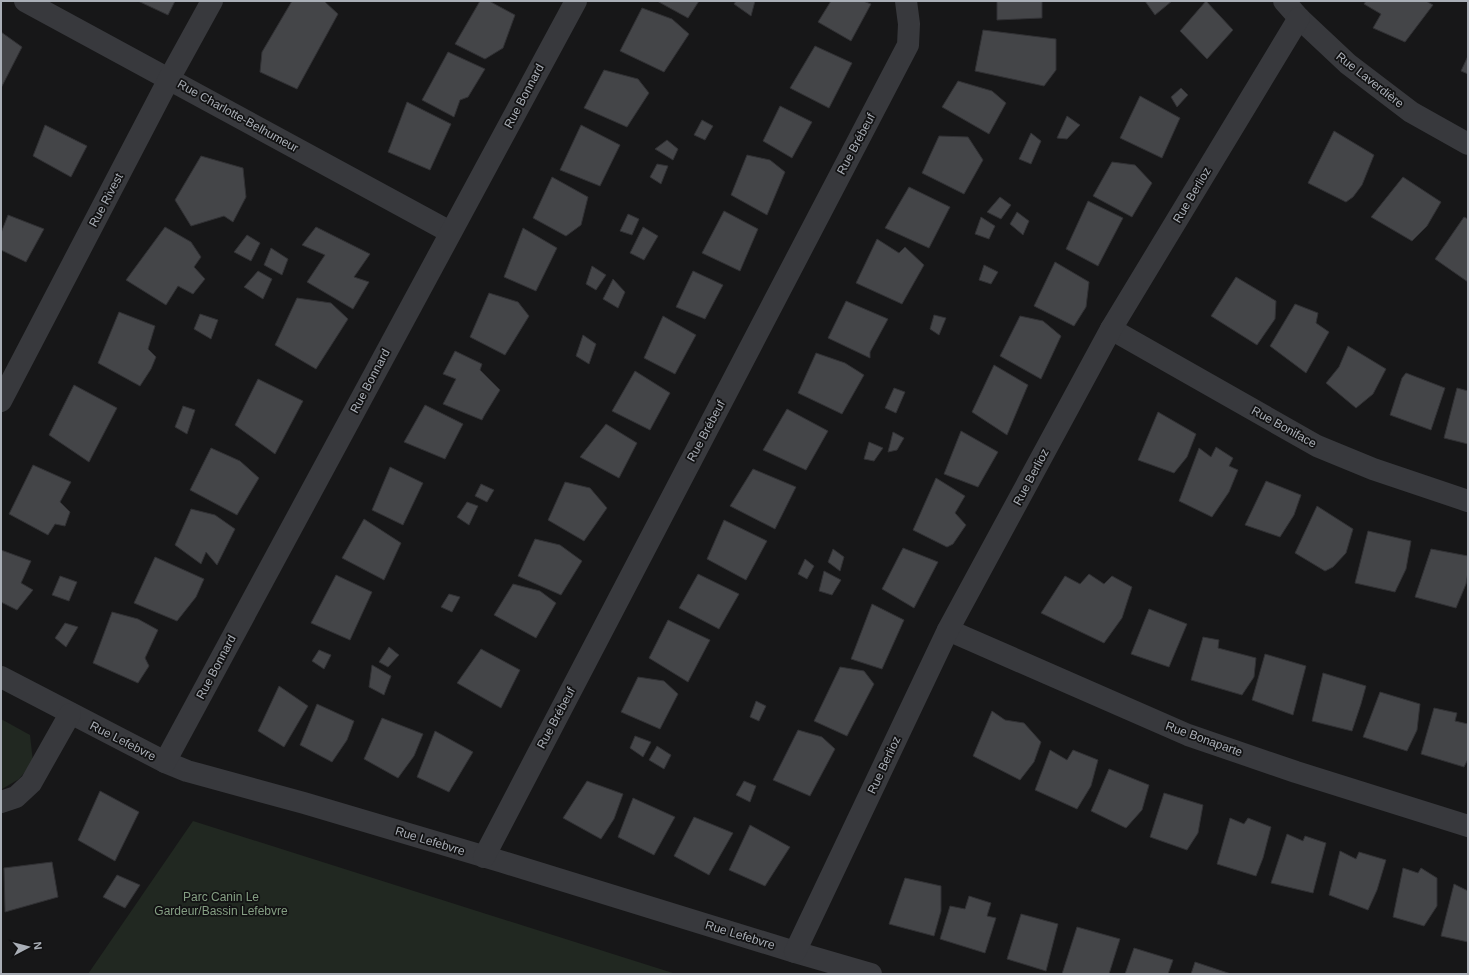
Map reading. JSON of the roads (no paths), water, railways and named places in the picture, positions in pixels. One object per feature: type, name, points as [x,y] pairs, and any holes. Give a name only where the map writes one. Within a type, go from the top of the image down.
[{"type":"street","name":"Rue Charlotte-Belhumeur","points":[[25,1],[450,232]]},
{"type":"street","name":"Rue Rivest","points":[[1,401],[169,79],[212,1]]},
{"type":"street","name":"Rue Bonnard","points":[[165,762],[576,1]]},
{"type":"street","name":"Rue Brébeuf","points":[[484,857],[908,45],[909,24],[906,1]]},
{"type":"street","name":"Rue Laverdière","points":[[1284,1],[1299,18],[1348,64],[1406,108],[1468,144]]},
{"type":"street","name":"Rue Berlioz","points":[[795,952],[948,630],[1111,329],[1299,18]]},
{"type":"street","name":"Rue Boniface","points":[[1111,329],[1317,446],[1373,469],[1468,500]]},
{"type":"street","name":"Rue Bonaparte","points":[[948,630],[1188,734],[1311,776],[1468,826]]},
{"type":"street","name":"Rue Lefebvre","points":[[1,677],[70,714],[165,762],[187,771],[304,803],[871,974]]},
{"type":"street","points":[[1,802],[16,797],[32,784],[70,714]]},
{"type":"park label","name":"Parc Canin Le Gardeur/Bassin Lefebvre","points":[[221,904]]}]
